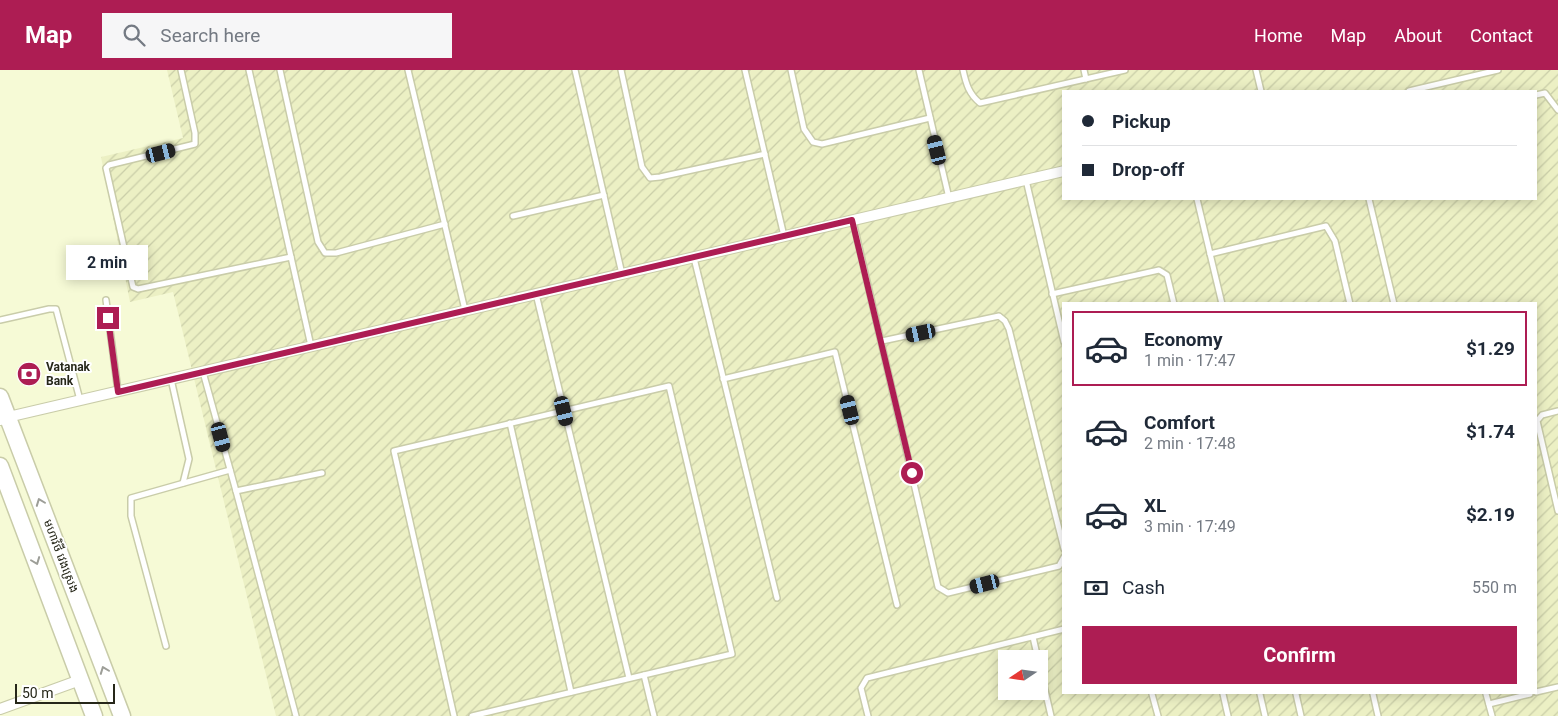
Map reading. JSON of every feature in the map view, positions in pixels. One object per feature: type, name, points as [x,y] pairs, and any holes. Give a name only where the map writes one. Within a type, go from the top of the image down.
[{"type":"main road","name":"មហាវិថី វេងស្រេង","points":[[0,397],[4,419],[122,716]]},
{"type":"main road","name":"មហាវិថី វេងស្រេង","points":[[0,466],[94,716]]},
{"type":"street","points":[[4,419],[1062,171]]},
{"type":"street","points":[[0,709],[80,680]]},
{"type":"lane","points":[[181,70],[195,132],[195,144],[109,165],[106,168],[133,286],[138,289],[291,257]]},
{"type":"lane","points":[[249,70],[311,346]]},
{"type":"lane","points":[[280,70],[318,242],[325,253],[336,253],[444,224]]},
{"type":"lane","points":[[408,70],[465,310]]},
{"type":"lane","points":[[575,70],[622,274]]},
{"type":"lane","points":[[621,70],[642,167],[650,178],[660,178],[765,154]]},
{"type":"lane","points":[[745,70],[784,236]]},
{"type":"lane","points":[[791,70],[804,129],[813,142],[822,144],[930,118]]},
{"type":"lane","points":[[919,70],[949,198]]},
{"type":"lane","points":[[963,70],[967,86],[974,98],[980,103],[1125,70]]},
{"type":"lane","points":[[1084,70],[1086,79]]},
{"type":"lane","points":[[1256,70],[1261,90]]},
{"type":"lane","points":[[1413,90],[1498,70]]},
{"type":"lane","points":[[1537,96],[1545,93],[1558,110]]},
{"type":"lane","points":[[1026,180],[1062,334]]},
{"type":"lane","points":[[513,216],[604,194]]},
{"type":"lane","points":[[1197,200],[1222,302]]},
{"type":"lane","points":[[1369,200],[1394,302]]},
{"type":"lane","points":[[852,220],[882,341],[938,587],[948,593],[1059,566],[1062,561]]},
{"type":"lane","points":[[1210,254],[1326,226],[1335,241],[1350,302]]},
{"type":"lane","points":[[694,257],[777,598]]},
{"type":"lane","points":[[1052,294],[1159,270],[1167,275],[1174,302]]},
{"type":"lane","points":[[536,294],[629,678]]},
{"type":"lane","points":[[106,300],[118,392]]},
{"type":"lane","points":[[0,320],[56,309],[80,400]]},
{"type":"lane","points":[[882,341],[999,316],[1005,321],[1009,329],[1062,541]]},
{"type":"lane","points":[[723,379],[835,352],[897,605]]},
{"type":"lane","points":[[203,372],[296,716]]},
{"type":"lane","points":[[171,379],[190,458],[183,483]]},
{"type":"lane","points":[[454,716],[394,451],[669,386],[732,654],[472,716]]},
{"type":"lane","points":[[1558,411],[1542,415],[1537,420],[1558,512]]},
{"type":"lane","points":[[510,423],[571,692]]},
{"type":"lane","points":[[166,646],[131,516],[132,498],[230,470]]},
{"type":"lane","points":[[236,491],[322,473]]},
{"type":"lane","points":[[868,716],[861,688],[867,678],[1062,630]]},
{"type":"lane","points":[[1033,637],[1036,650]]},
{"type":"lane","points":[[644,675],[654,716]]},
{"type":"lane","points":[[1537,692],[1558,687]]},
{"type":"lane","points":[[1152,694],[1158,716]]},
{"type":"lane","points":[[1223,694],[1228,716]]},
{"type":"lane","points":[[1260,694],[1265,716]]},
{"type":"lane","points":[[1296,694],[1301,716]]},
{"type":"lane","points":[[1373,694],[1378,716]]},
{"type":"lane","points":[[1486,694],[1492,716]]},
{"type":"lane","points":[[1489,704],[1530,694]]},
{"type":"lane","points":[[1047,700],[1051,716]]},
{"type":"shaded area","points":[[167,70],[1558,70],[1558,716],[276,716],[173,292],[130,302],[101,157],[183,138]]},
{"type":"place","name":"Vatanak Bank","points":[[29,374]]},
{"type":"route","points":[[108,318],[118,392],[852,220],[912,473]]}]
